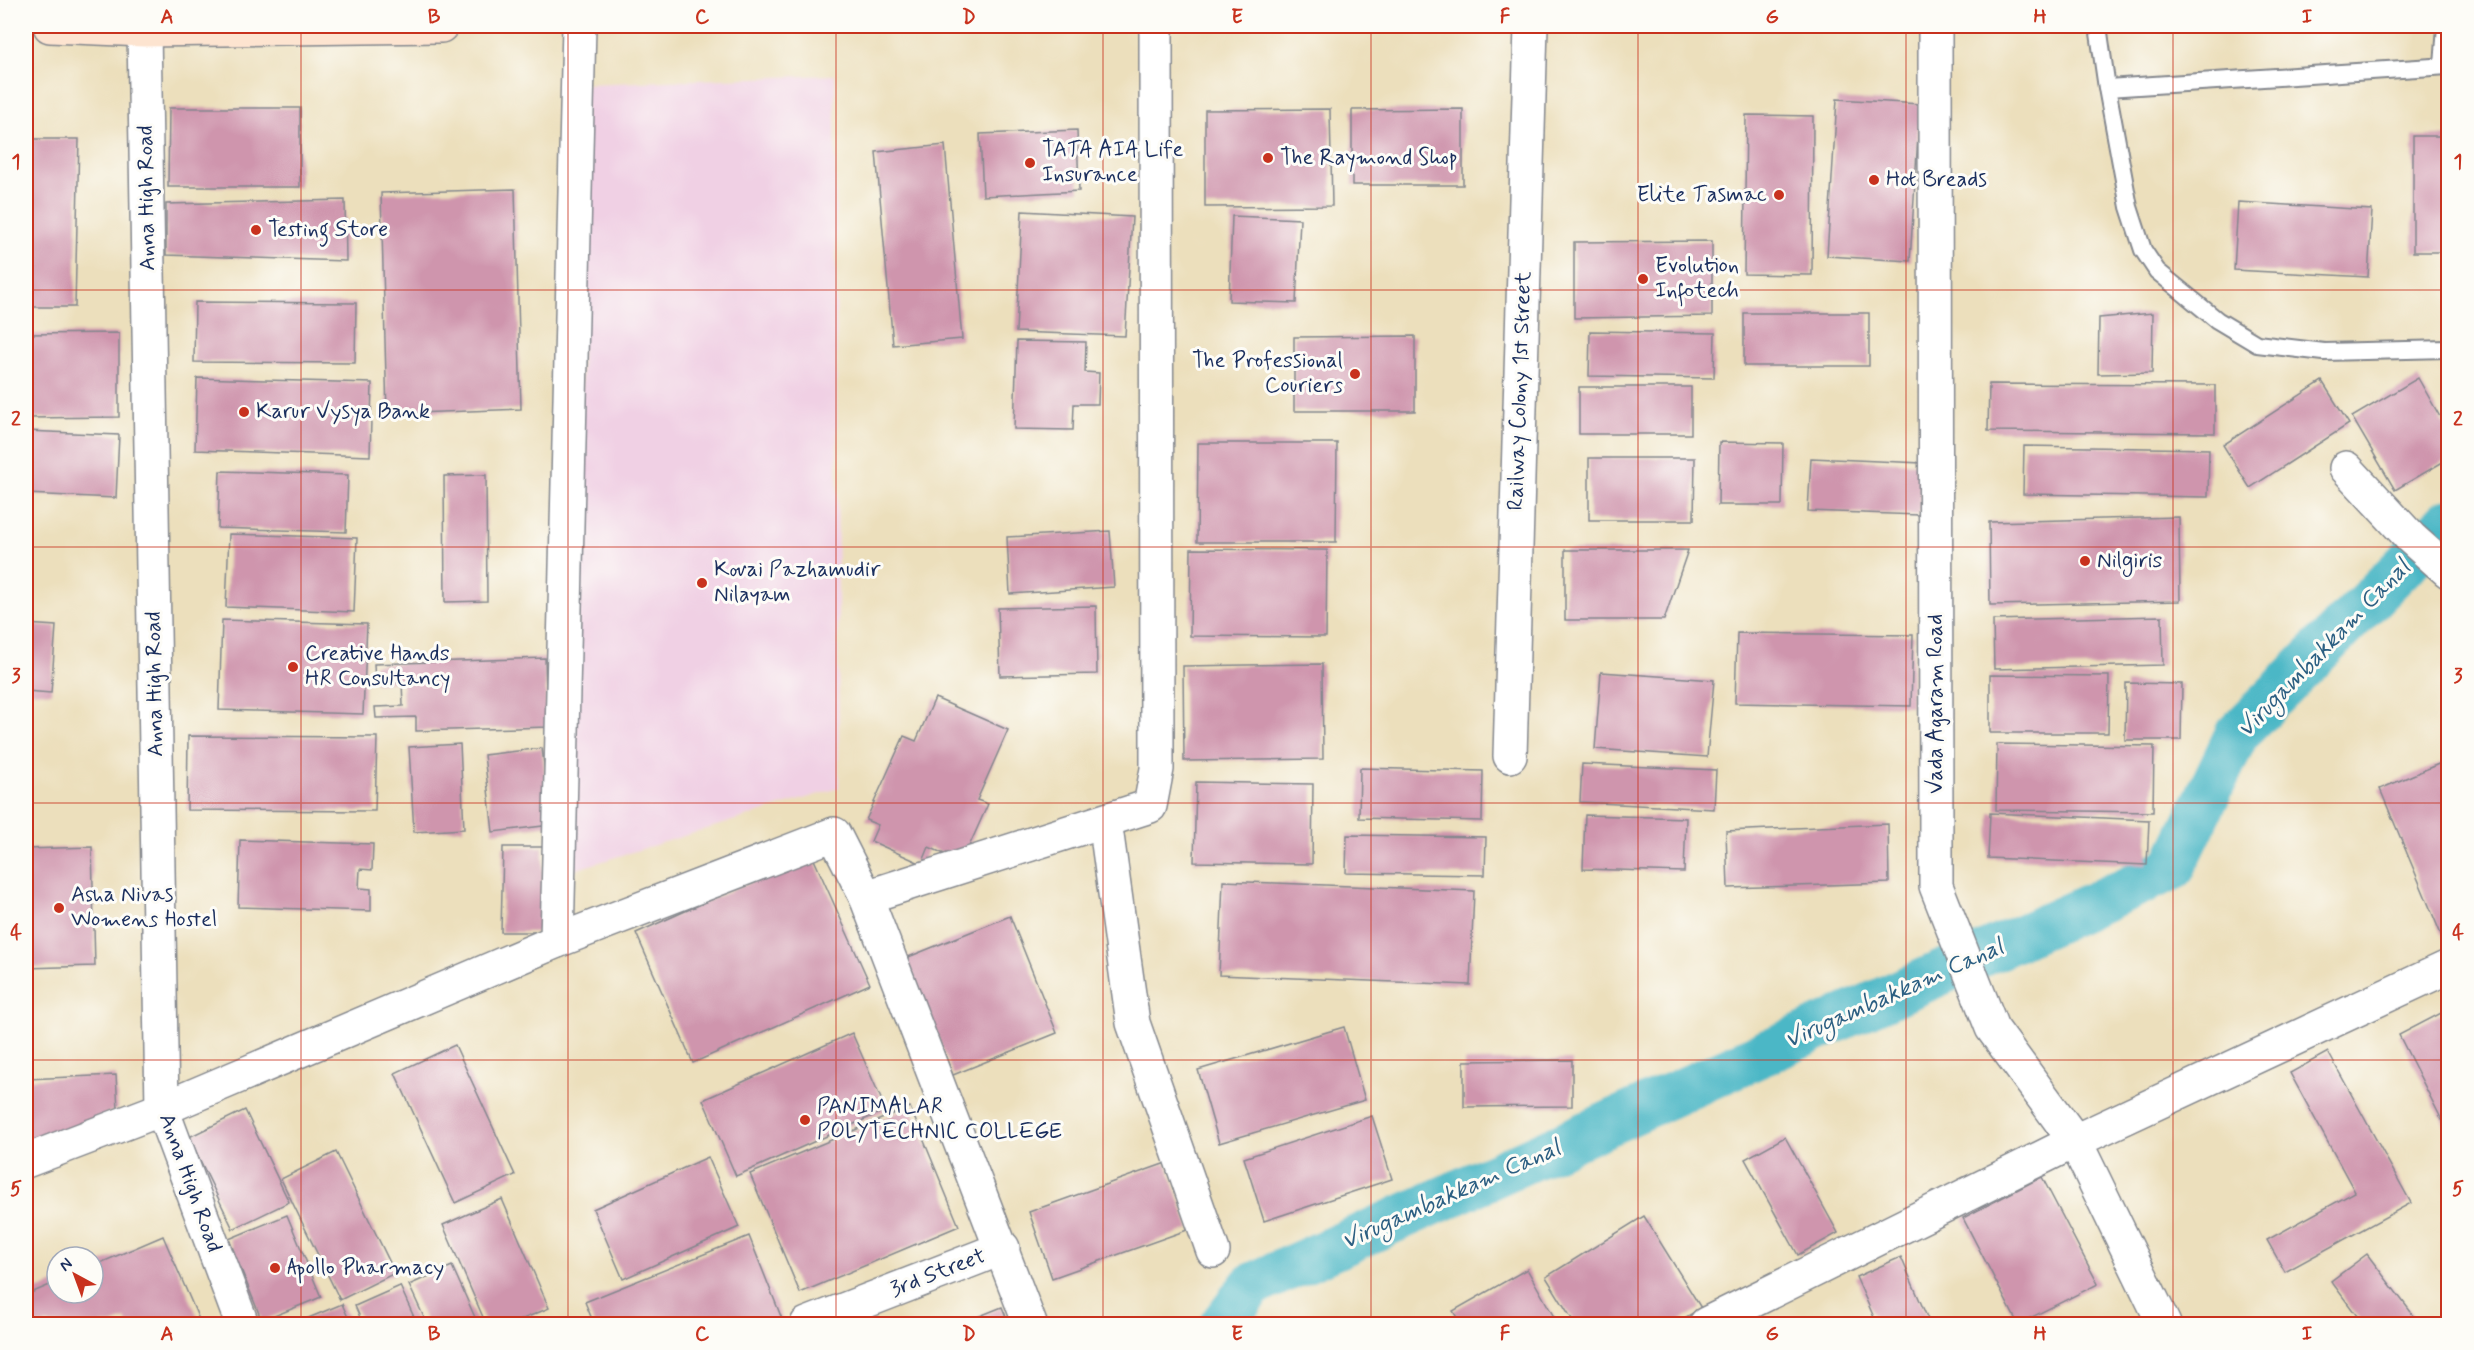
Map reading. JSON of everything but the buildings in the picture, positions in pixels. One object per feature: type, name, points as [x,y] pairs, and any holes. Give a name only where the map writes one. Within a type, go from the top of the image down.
[{"type":"main road","points":[[50,26],[144,30],[441,26]]},
{"type":"street","points":[[557,941],[579,26]]},
{"type":"street","points":[[866,897],[1149,806],[1157,769],[1155,26]]},
{"type":"street","name":"Railway Colony 1st Street","points":[[1510,756],[1530,26]]},
{"type":"street","name":"Vada Agaram Road","points":[[1935,26],[1936,886],[1992,1028],[2075,1141],[2164,1324]]},
{"type":"street","name":"Anna High Road","points":[[144,30],[156,285],[162,1109],[242,1324]]},
{"type":"street","points":[[2346,468],[2411,538],[2448,571]]},
{"type":"street","points":[[1105,821],[1133,1023],[1214,1251]]},
{"type":"street","points":[[26,1161],[162,1109],[557,941],[834,834],[866,897],[1003,1248],[1030,1324]]},
{"type":"street","points":[[1707,1324],[2075,1141],[2448,968]]},
{"type":"street","name":"3rd Street","points":[[807,1324],[1003,1248]]},
{"type":"lane","points":[[2098,26],[2128,207],[2143,250],[2157,271],[2217,320],[2257,344],[2324,352],[2448,349]]},
{"type":"lane","points":[[2108,88],[2446,66],[2446,26]]},
{"type":"shaded area","points":[[835,75],[839,788],[574,870],[586,84]]},
{"type":"waterway","name":"Virugambakkam Canal","points":[[1222,1324],[1252,1285],[2173,868],[2237,734],[2448,521]]},
{"type":"place","name":"The Raymond Shop","points":[[1268,158]]},
{"type":"place","name":"TATA AIA Life Insurance","points":[[1030,163]]},
{"type":"place","name":"Hot Breads","points":[[1874,180]]},
{"type":"place","name":"Elite Tasmac","points":[[1779,195]]},
{"type":"place","name":"Testing Store","points":[[256,230]]},
{"type":"place","name":"Evolution Infotech","points":[[1643,279]]},
{"type":"place","name":"The Professional Couriers","points":[[1355,374]]},
{"type":"place","name":"Karur Vysya Bank","points":[[244,412]]},
{"type":"place","name":"Nilgiris","points":[[2085,561]]},
{"type":"place","name":"Kovai Pazhamudir Nilayam","points":[[702,583]]},
{"type":"place","name":"Creative Hands HR Consultancy","points":[[293,667]]},
{"type":"place","name":"Asha Nivas Womens Hostel","points":[[59,908]]},
{"type":"place","name":"PANIMALAR POLYTECHNIC COLLEGE","points":[[805,1120]]},
{"type":"place","name":"Apollo Pharmacy","points":[[275,1268]]}]
